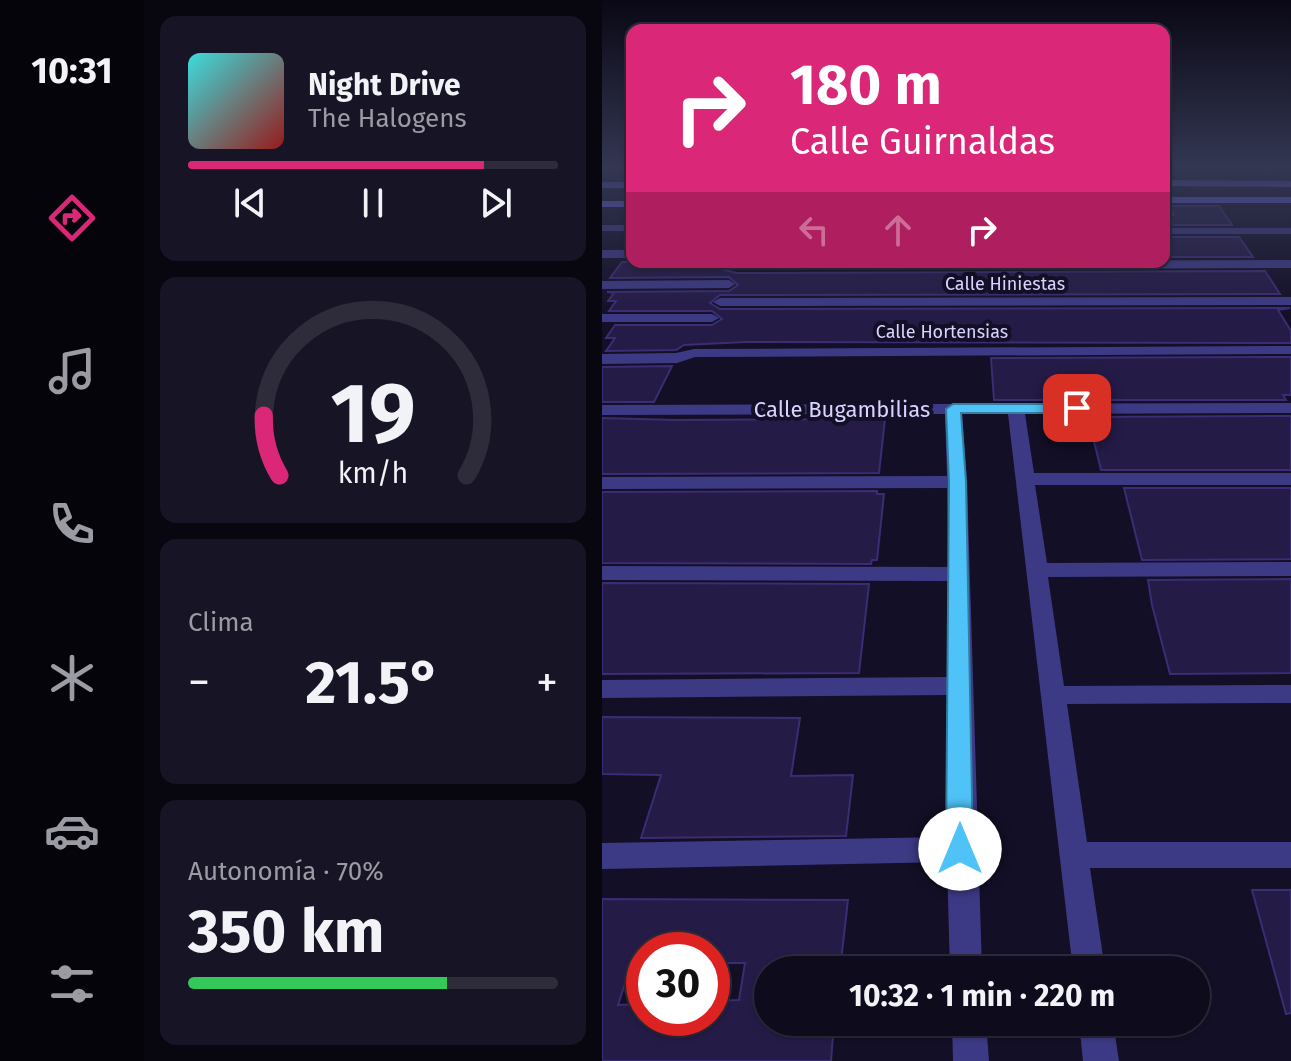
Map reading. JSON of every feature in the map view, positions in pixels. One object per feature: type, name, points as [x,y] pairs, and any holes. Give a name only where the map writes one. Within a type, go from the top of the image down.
[{"type":"street","points":[[602,228],[626,228]]},
{"type":"street","points":[[1170,231],[1291,231]]},
{"type":"street","points":[[602,254],[626,254]]},
{"type":"street","points":[[1170,264],[1291,264]]},
{"type":"street","points":[[602,359],[677,358],[703,335],[736,268]]},
{"type":"street","points":[[602,285],[729,284]]},
{"type":"street","name":"Calle Hiniestas","points":[[720,302],[1291,301]]},
{"type":"street","points":[[602,318],[703,335]]},
{"type":"street","name":"Calle Hortensias","points":[[703,335],[1291,350]]},
{"type":"street","points":[[953,409],[1291,408]]},
{"type":"street","name":"Calle Bugambilias","points":[[602,410],[953,409],[958,482],[960,849],[965,956]]},
{"type":"street","points":[[1016,409],[1087,956]]},
{"type":"street","points":[[1025,479],[1291,479]]},
{"type":"street","points":[[602,483],[958,482]]},
{"type":"street","points":[[1037,570],[1291,569]]},
{"type":"street","points":[[602,573],[957,574]]},
{"type":"street","points":[[602,689],[960,686]]},
{"type":"street","points":[[1054,695],[1291,694]]},
{"type":"street","points":[[602,856],[960,849]]},
{"type":"street","points":[[1074,855],[1291,855]]},
{"type":"street","points":[[970,1036],[971,1061]]},
{"type":"street","points":[[1098,1036],[1101,1061]]},
{"type":"building","points":[[1170,218],[1227,218],[1232,225],[1170,225]]},
{"type":"building","points":[[1170,237],[1239,237],[1253,257],[1170,257]]},
{"type":"building","points":[[622,262],[626,262],[626,268],[721,268],[737,273],[1265,271],[1280,294],[720,295],[710,303],[720,309],[1290,308],[1278,310],[1291,331],[1291,343],[746,342],[684,345],[676,350],[606,351],[615,338],[606,338],[615,325],[712,325],[722,319],[712,311],[609,311],[616,301],[608,301],[614,293],[607,292],[729,291],[738,285],[729,277],[610,278]]},
{"type":"building","points":[[1291,357],[1291,395],[1283,395],[1286,400],[994,400],[991,358]]},
{"type":"building","points":[[672,366],[654,402],[602,402],[602,367]]},
{"type":"building","points":[[1291,416],[1291,470],[1101,470],[1088,417]]},
{"type":"building","points":[[602,418],[885,419],[879,473],[602,474]]},
{"type":"building","points":[[1124,488],[1291,488],[1291,559],[1142,560]]},
{"type":"building","points":[[877,491],[877,494],[884,494],[877,560],[872,560],[871,564],[602,563],[602,492]]},
{"type":"building","points":[[1291,579],[1291,673],[1170,674],[1148,580]]},
{"type":"building","points":[[602,583],[869,584],[859,673],[602,674]]},
{"type":"building","points":[[602,717],[800,718],[791,776],[853,775],[846,836],[641,838],[661,775],[602,774]]},
{"type":"building","points":[[1252,890],[1291,890],[1291,1013],[1286,1014]]},
{"type":"building","points":[[602,899],[848,900],[842,956],[754,956],[754,1036],[833,1036],[831,1061],[602,1061]]},
{"type":"route","points":[[960,849],[958,482],[953,409],[1077,408]]}]
